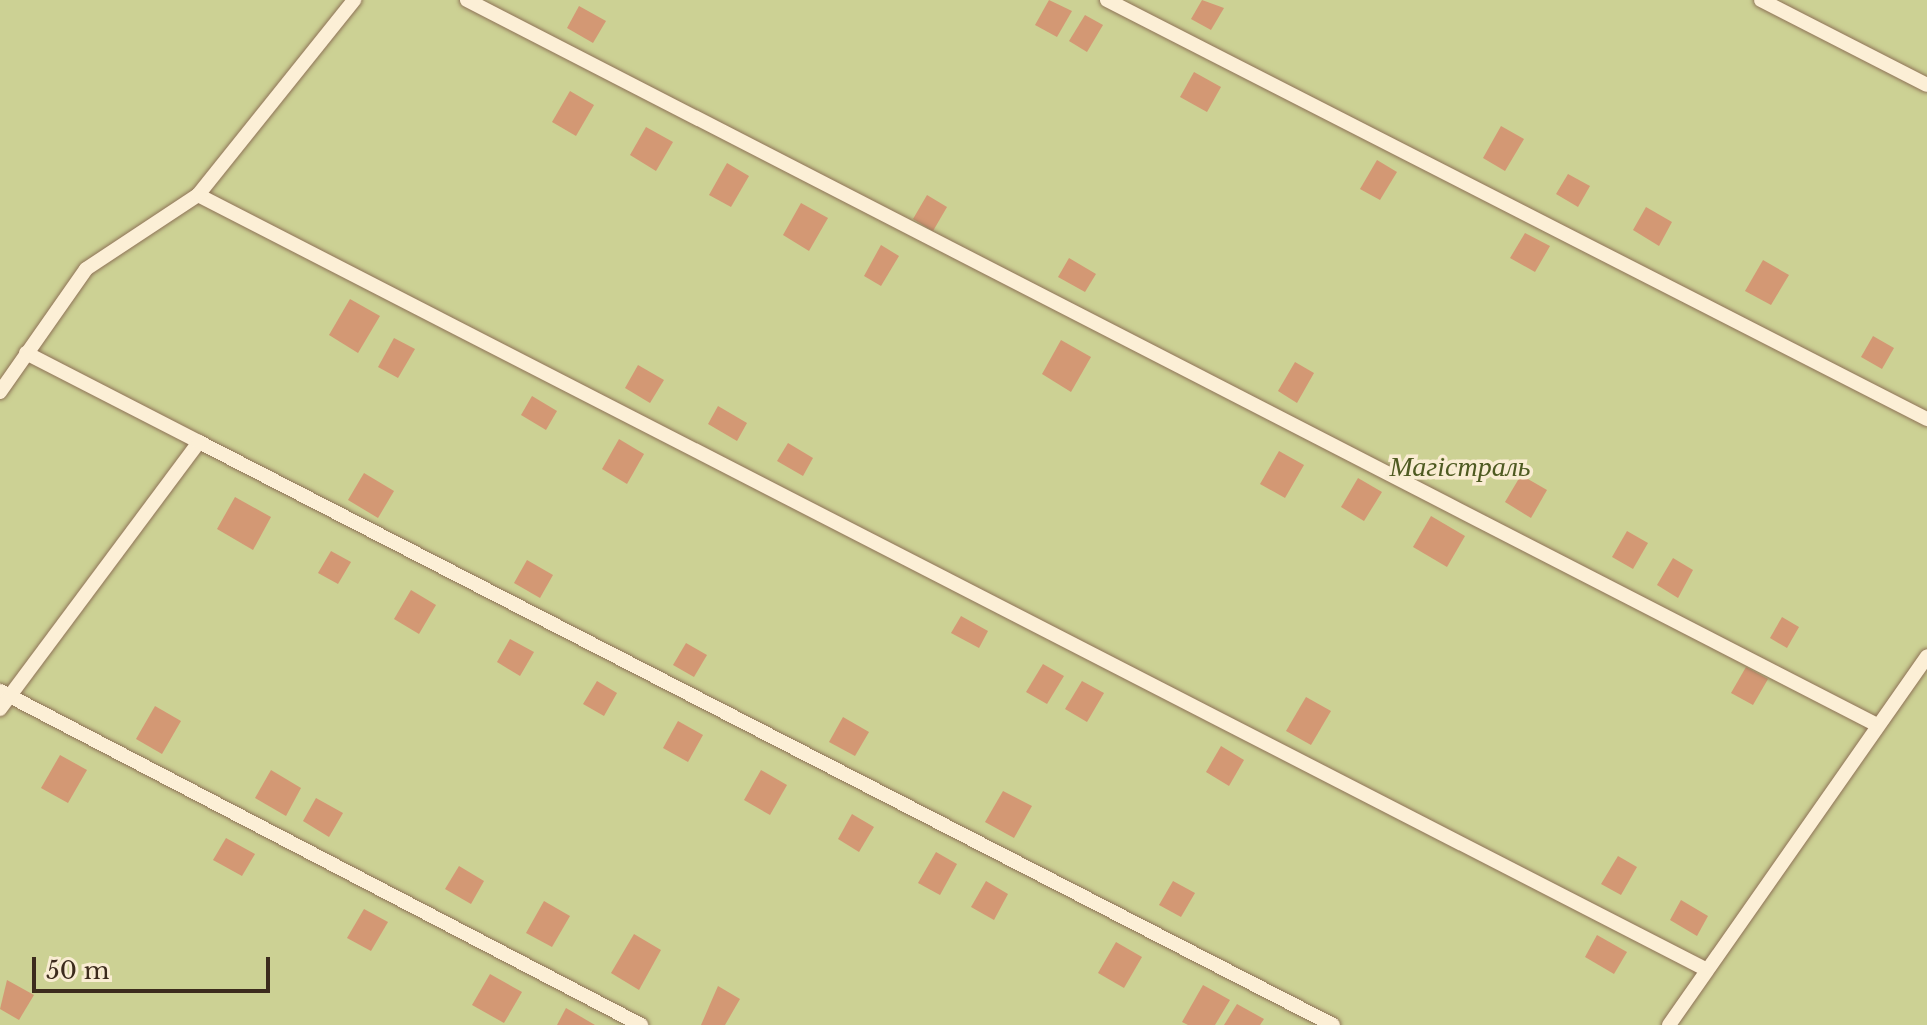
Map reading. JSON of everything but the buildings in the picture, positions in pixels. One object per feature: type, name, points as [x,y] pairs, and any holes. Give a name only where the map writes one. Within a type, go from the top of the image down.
[{"type":"lane","points":[[0,392],[26,353],[103,254],[198,195],[354,0]]},
{"type":"lane","points":[[467,0],[1877,725]]},
{"type":"lane","points":[[1107,0],[1927,419]]},
{"type":"lane","points":[[1761,0],[1927,85]]},
{"type":"lane","points":[[198,195],[1707,970]]},
{"type":"lane","points":[[26,353],[1333,1025]]},
{"type":"lane","points":[[0,709],[5,693],[199,442]]},
{"type":"lane","points":[[1669,1025],[1927,656]]},
{"type":"lane","points":[[5,693],[641,1025]]},
{"type":"green space","name":"Магістраль","points":[[0,0],[1927,0],[1927,1025],[0,1025]]}]
